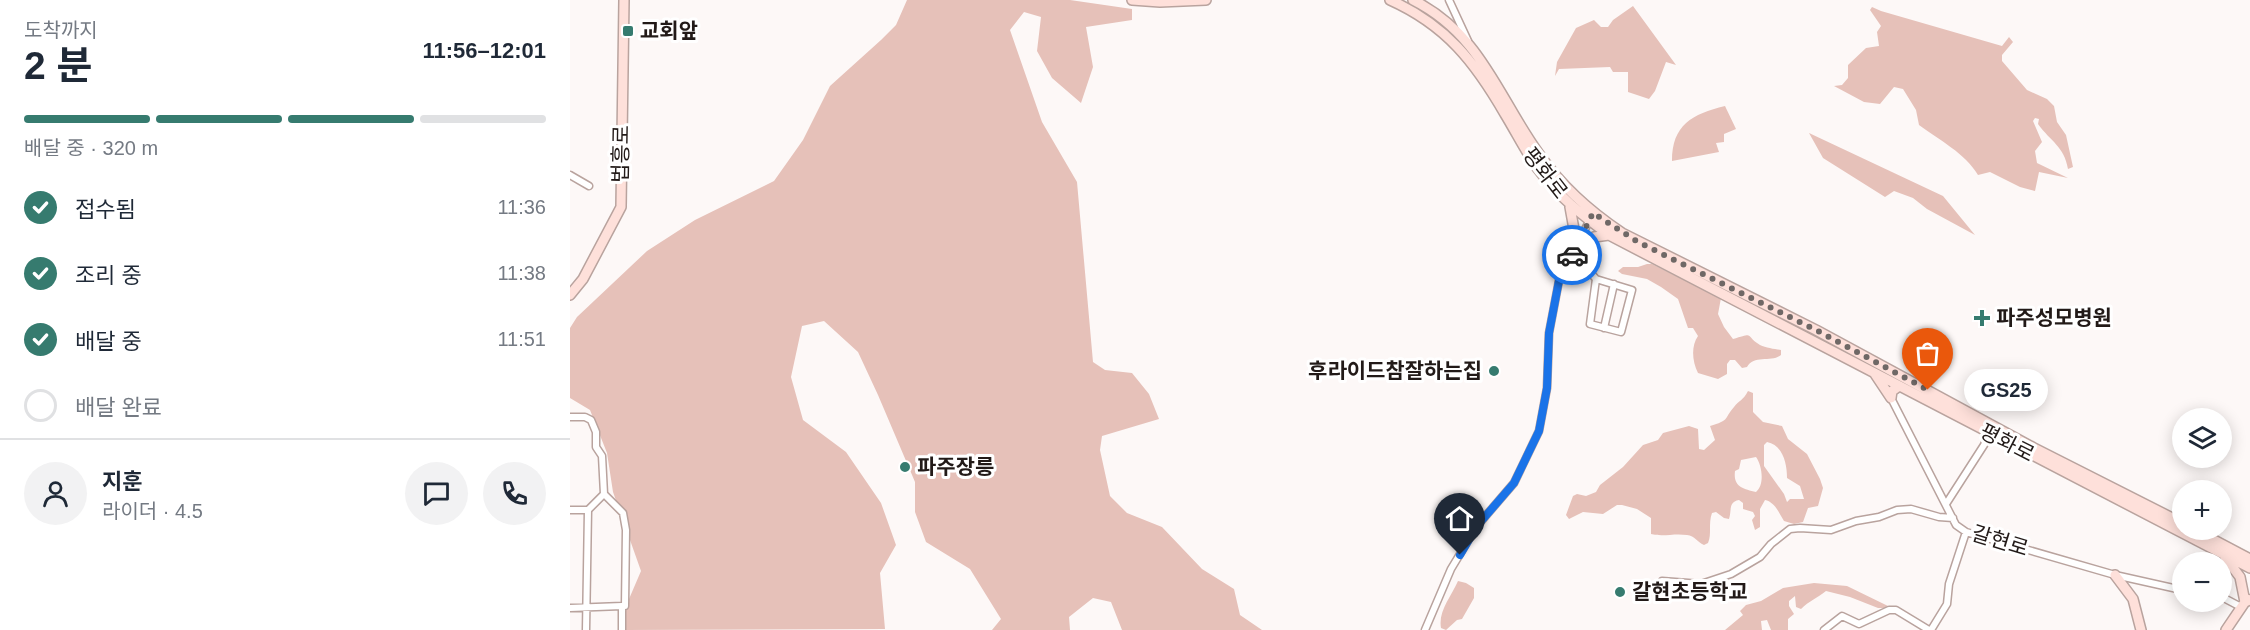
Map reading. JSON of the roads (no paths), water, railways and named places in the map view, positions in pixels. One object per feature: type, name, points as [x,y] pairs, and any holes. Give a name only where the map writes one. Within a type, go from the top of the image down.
[{"type":"main road","name":"법흥로","points":[[570,294],[583,279],[621,207],[624,0]]},
{"type":"main road","points":[[1132,0],[1160,2],[1206,0]]},
{"type":"main road","name":"평화로","points":[[1390,0],[1425,18],[1463,51],[1491,90],[1538,169],[1570,204],[1622,233],[1816,330],[2034,448],[2172,518]]},
{"type":"main road","name":"평화로","points":[[1413,0],[1434,12],[1470,44],[1537,153],[1608,235],[2220,552]]},
{"type":"main road","points":[[1570,204],[1577,246],[1594,237],[1608,235]]},
{"type":"main road","points":[[1874,372],[1891,398]]},
{"type":"main road","points":[[1891,398],[1892,391],[1899,386]]},
{"type":"main road","points":[[2216,540],[2250,559]]},
{"type":"main road","points":[[2234,549],[2250,553]]},
{"type":"main road","name":"평화로","points":[[2232,558],[2250,568]]},
{"type":"main road","points":[[2226,630],[2247,601],[2240,577],[2232,566]]},
{"type":"main road","points":[[2115,575],[2133,599],[2141,630]]},
{"type":"street","points":[[1449,0],[1470,44]]},
{"type":"street","points":[[570,175],[588,186]]},
{"type":"street","points":[[1425,630],[1451,569],[1477,526],[1514,483],[1539,431],[1547,388],[1549,333],[1561,270],[1577,246],[1591,216]]},
{"type":"street","points":[[1582,262],[1596,279],[1632,290],[1621,332],[1590,324],[1596,279]]},
{"type":"street","points":[[1604,328],[1614,284]]},
{"type":"street","name":"갈현로","points":[[1891,398],[1956,525],[1966,532],[2115,575],[2172,588]]},
{"type":"street","points":[[570,417],[585,417],[591,420],[596,432],[596,447],[602,456],[604,494],[623,513],[626,530],[625,606],[570,608]]},
{"type":"street","points":[[1946,504],[1993,424]]},
{"type":"street","points":[[586,630],[588,510],[604,494]]},
{"type":"street","points":[[1662,581],[1701,584],[1731,574],[1760,557],[1771,544],[1790,529],[1831,530],[1897,510],[1911,509],[1939,517],[1953,518]]},
{"type":"street","points":[[570,510],[588,510]]},
{"type":"street","points":[[1824,630],[1842,616],[1859,624],[1889,610],[1896,610],[1930,630],[1947,604],[1949,584],[1966,532]]},
{"type":"street","points":[[2232,599],[2247,601]]},
{"type":"street","points":[[622,606],[622,630]]},
{"type":"place","name":"교회앞","points":[[628,31]]},
{"type":"place","name":"파주성모병원","points":[[1982,318]]},
{"type":"place","name":"후라이드참잘하는집","points":[[1494,371]]},
{"type":"place","name":"GS25","points":[[1928,390]]},
{"type":"place","name":"파주장릉","points":[[905,467]]},
{"type":"place","name":"갈현초등학교","points":[[1620,592]]}]
